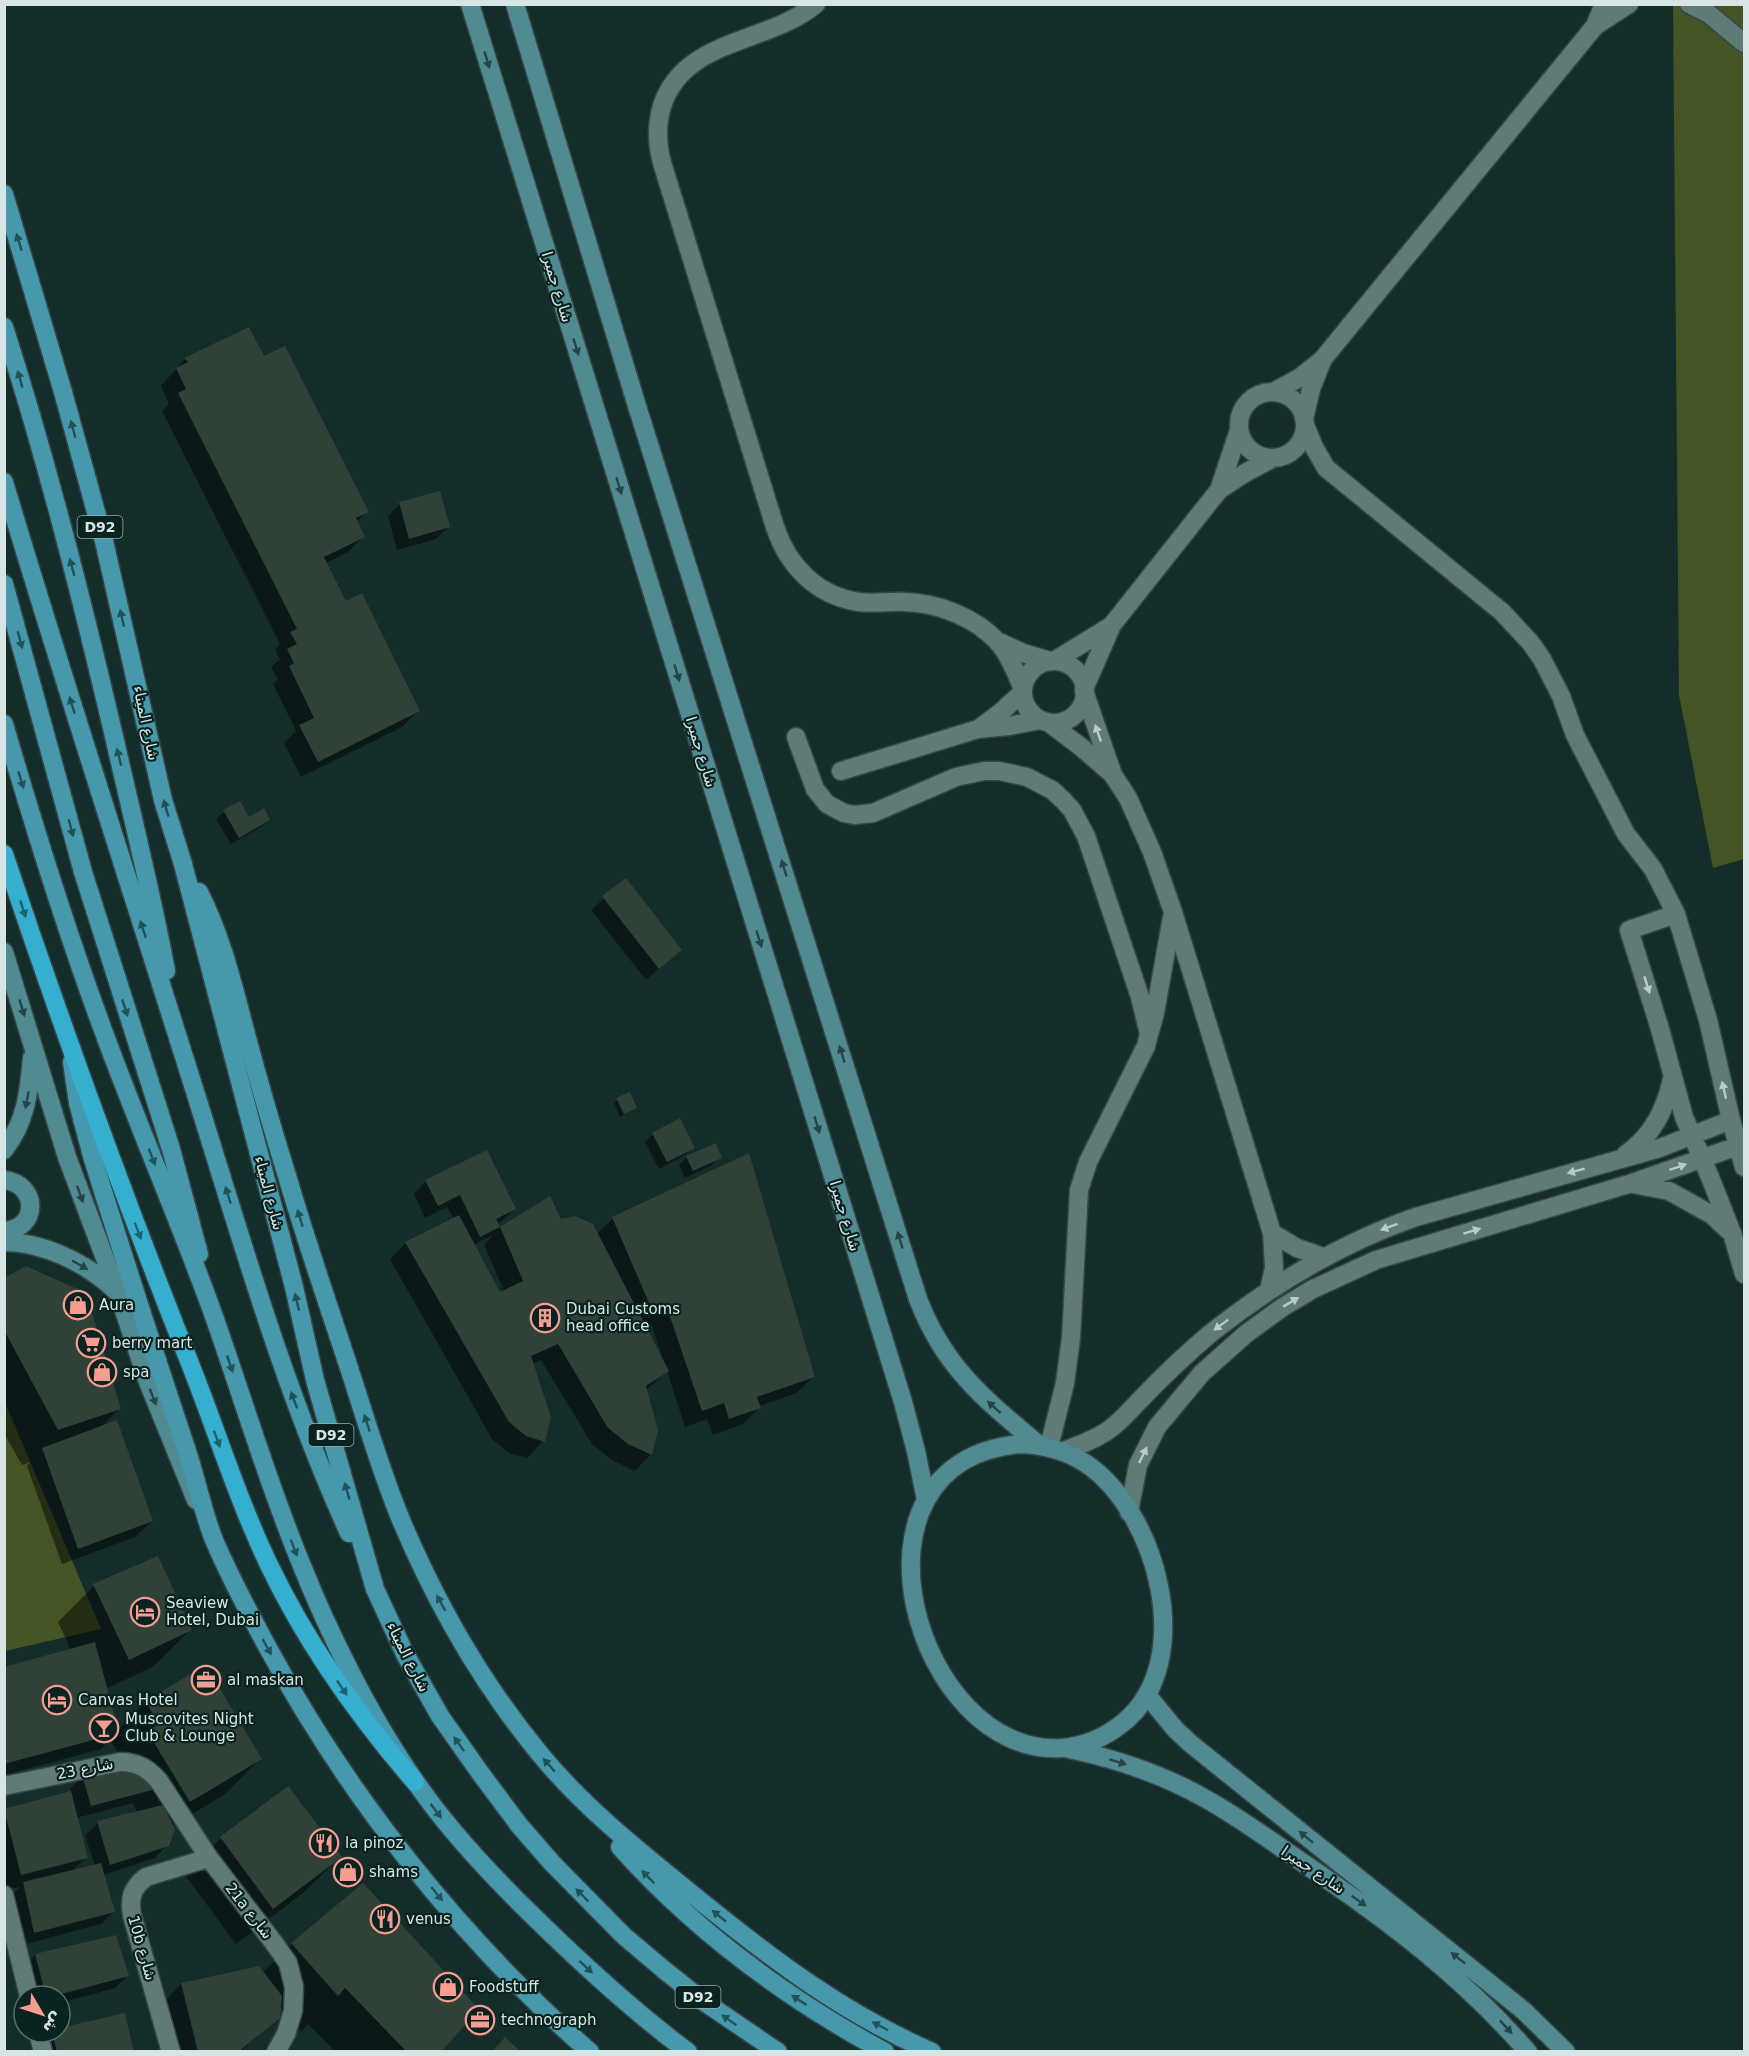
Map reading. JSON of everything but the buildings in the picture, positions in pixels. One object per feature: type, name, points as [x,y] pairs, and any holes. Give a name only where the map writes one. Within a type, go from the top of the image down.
[{"type":"highway","points":[[4,854],[71,1050],[154,1273],[222,1451],[269,1565],[306,1634],[332,1674],[378,1737],[415,1782]]},
{"type":"main road","name":"شارع الميناء","points":[[4,194],[104,541],[156,771],[183,864],[294,1287],[315,1380],[375,1589],[411,1664],[459,1746],[519,1825],[552,1863],[609,1922],[663,1970],[720,2013],[778,2052]]},
{"type":"main road","points":[[4,327],[56,506],[142,854],[166,971],[175,1030]]},
{"type":"main road","points":[[4,482],[121,862],[280,1362],[318,1461],[375,1589]]},
{"type":"main road","points":[[4,584],[82,872],[183,1188],[211,1308]]},
{"type":"main road","points":[[4,724],[98,1017],[211,1308],[277,1503],[301,1564],[357,1683],[415,1782],[476,1857],[550,1932],[625,2002],[688,2052]]},
{"type":"main road","points":[[183,864],[207,907],[225,953],[288,1180],[316,1271],[399,1516],[436,1594],[496,1695],[541,1755],[643,1873],[686,1915],[787,1992],[885,2052]]},
{"type":"main road","points":[[71,1050],[78,1103],[92,1156],[194,1471],[213,1538],[239,1592],[284,1678],[341,1770],[373,1815],[444,1903],[487,1951],[582,2048]]},
{"type":"main road","points":[[589,1808],[778,1963],[845,2007],[932,2052]]},
{"type":"street","name":"شارع جميرا","points":[[470,4],[903,1402],[926,1500]]},
{"type":"street","points":[[515,4],[637,406],[918,1299],[935,1338],[960,1374],[975,1390],[1050,1447],[1076,1457],[1097,1472],[1118,1495],[1140,1530],[1155,1570],[1163,1613],[1163,1651],[1159,1668],[1147,1695],[1129,1718],[1105,1735],[1076,1746],[1062,1748]]},
{"type":"street","points":[[816,4],[799,17],[783,25],[715,50],[688,66],[664,99],[658,125],[659,153],[775,527],[786,554],[806,577],[830,593],[859,602],[905,602],[939,607],[970,621],[997,641],[1023,653],[1061,662],[1074,669],[1083,681],[1084,690],[1113,774],[1140,824],[1173,912],[1272,1233],[1274,1268],[1269,1290]]},
{"type":"street","points":[[1326,468],[1304,461],[1257,455],[1250,450],[1241,438],[1239,430],[1238,422],[1244,406],[1257,395],[1273,392],[1299,378],[1322,360],[1595,26],[1604,4]]},
{"type":"street","points":[[1595,26],[1629,4]]},
{"type":"street","points":[[1689,4],[1706,9],[1744,43]]},
{"type":"street","points":[[841,771],[978,729],[1044,721],[1056,722],[1071,717],[1081,706],[1084,690],[1112,625],[1219,490],[1245,473],[1287,454],[1298,445],[1302,439],[1311,389],[1322,360]]},
{"type":"street","points":[[1273,392],[1294,400],[1299,406],[1314,447],[1326,468],[1494,605],[1530,642],[1552,677],[1575,735],[1626,834],[1653,869],[1676,915],[1708,1020],[1744,1167]]},
{"type":"street","points":[[1219,490],[1239,430]]},
{"type":"street","points":[[978,729],[1001,712],[1023,691],[1029,674],[1034,668],[1052,661],[1112,625]]},
{"type":"street","points":[[997,641],[1012,664],[1028,708],[1113,774]]},
{"type":"street","points":[[796,737],[820,797],[835,810],[854,815],[873,813],[956,777],[984,771],[999,771],[1027,777],[1052,790],[1072,810],[1086,836],[1140,998],[1149,1034]]},
{"type":"street","points":[[1050,1447],[1069,1360],[1078,1190],[1088,1162],[1146,1046],[1155,1012],[1173,912]]},
{"type":"street","points":[[1676,915],[1629,930],[1660,1029],[1684,1117],[1732,1233],[1744,1274]]},
{"type":"street","points":[[4,952],[67,1157],[172,1445],[213,1538]]},
{"type":"street","points":[[4,1150],[21,1123],[25,1111],[30,1085],[33,1044]]},
{"type":"street","points":[[1616,1160],[1648,1135],[1668,1099],[1672,1077]]},
{"type":"street","points":[[1050,1447],[1086,1443],[1107,1432],[1180,1360],[1211,1333],[1269,1290],[1323,1257],[1382,1229],[1416,1217],[1660,1148],[1731,1120]]},
{"type":"street","points":[[1129,1512],[1138,1465],[1157,1427],[1202,1373],[1247,1332],[1312,1289],[1376,1260],[1632,1183],[1738,1146]]},
{"type":"street","points":[[4,1180],[12,1181],[25,1189],[31,1203],[28,1218],[23,1224],[4,1231]]},
{"type":"street","points":[[1632,1183],[1669,1191],[1712,1215],[1732,1233]]},
{"type":"street","points":[[1272,1233],[1297,1248],[1323,1257]]},
{"type":"street","points":[[4,1242],[48,1250],[85,1268],[118,1293]]},
{"type":"street","name":"شارع جميرا","points":[[1050,1447],[1007,1445],[980,1452],[966,1459],[935,1486],[926,1500],[913,1534],[910,1570],[919,1620],[929,1648],[940,1669],[962,1700],[999,1732],[1028,1744],[1101,1756],[1150,1772],[1196,1793],[1231,1814],[1370,1909],[1425,1951],[1485,2006],[1528,2052]]},
{"type":"street","name":"شارع جميرا","points":[[1147,1695],[1175,1729],[1191,1743],[1524,2011],[1566,2052]]},
{"type":"street","name":"شارع 23","points":[[4,1786],[120,1762],[132,1762],[142,1766],[152,1772],[159,1781]]},
{"type":"street","name":"21a شارع","points":[[159,1781],[209,1858],[288,1964],[294,1987],[293,2011],[286,2034],[276,2052]]},
{"type":"street","name":"10b شارع","points":[[171,2052],[132,1915],[130,1904],[132,1893],[137,1884],[146,1877],[209,1858]]},
{"type":"street","points":[[4,1895],[26,1984]]},
{"type":"green space","points":[[1673,5],[1744,5],[1744,859],[1713,868],[1679,695]]},
{"type":"green space","points":[[4,1400],[101,1629],[5,1651],[4,1651]]},
{"type":"place","name":"Aura","points":[[78,1305]]},
{"type":"place","name":"Dubai Customs head office","points":[[545,1318]]},
{"type":"place","name":"berry mart","points":[[91,1343]]},
{"type":"place","name":"spa","points":[[102,1372]]},
{"type":"place","name":"Seaview Hotel, Dubai","points":[[145,1612]]},
{"type":"place","name":"al maskan","points":[[206,1680]]},
{"type":"place","name":"Canvas Hotel","points":[[57,1700]]},
{"type":"place","name":"Muscovites Night Club & Lounge","points":[[104,1728]]},
{"type":"place","name":"la pinoz","points":[[324,1843]]},
{"type":"place","name":"shams","points":[[348,1872]]},
{"type":"place","name":"venus","points":[[385,1919]]},
{"type":"place","name":"Foodstuff","points":[[448,1987]]},
{"type":"place","name":"technograph","points":[[480,2020]]}]
